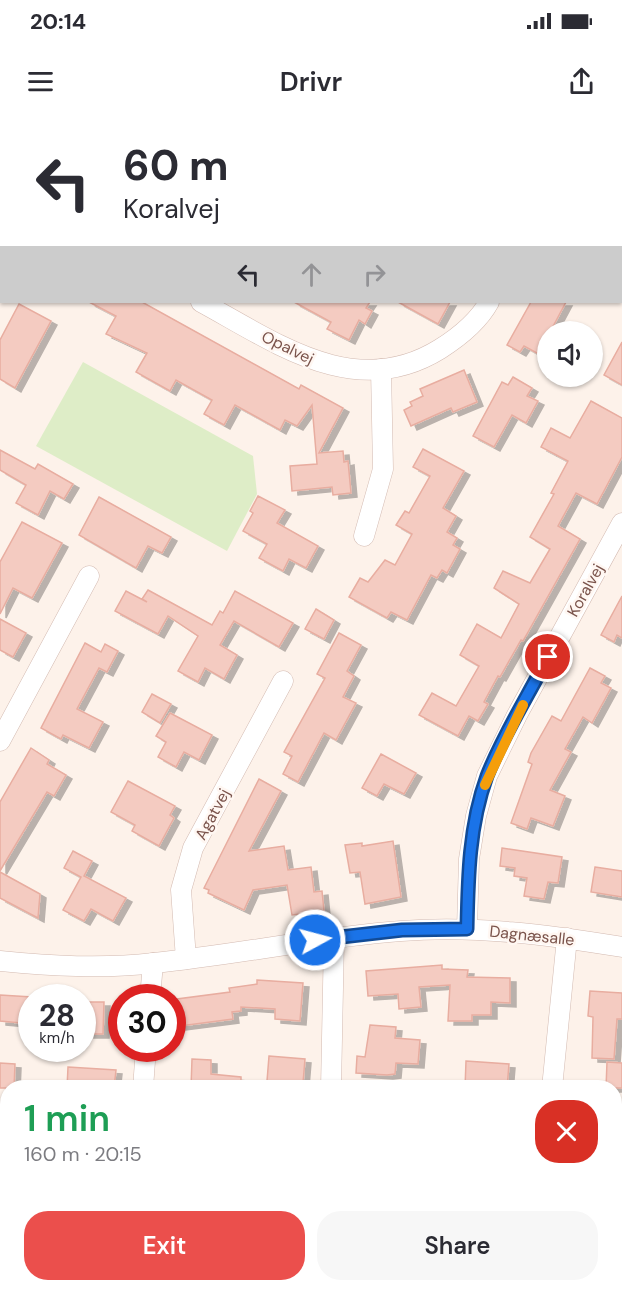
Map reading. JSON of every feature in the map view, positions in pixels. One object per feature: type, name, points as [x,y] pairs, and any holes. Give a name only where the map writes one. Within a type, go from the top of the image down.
[{"type":"street","name":"Opalvej","points":[[203,303],[307,359],[342,369],[381,369],[427,357],[461,336],[488,303]]},
{"type":"street","points":[[364,536],[383,469],[381,369]]},
{"type":"street","name":"Koralvej","points":[[467,929],[469,859],[476,816],[487,776],[522,706],[622,523]]},
{"type":"street","points":[[0,741],[89,576]]},
{"type":"street","name":"Agatvej","points":[[186,958],[181,890],[193,848],[283,681]]},
{"type":"street","name":"Dagnæsalle","points":[[0,961],[63,967],[153,963],[402,930],[467,929],[567,938],[622,947]]},
{"type":"street","points":[[331,1080],[333,938]]},
{"type":"street","points":[[553,1080],[567,938]]},
{"type":"street","points":[[151,984],[153,963]]},
{"type":"street","points":[[144,1080],[145,1062]]},
{"type":"green space","points":[[83,362],[253,456],[257,494],[227,551],[36,446]]},
{"type":"building","points":[[91,303],[144,303],[299,389],[301,385],[343,408],[319,453],[343,451],[344,462],[348,461],[351,493],[333,495],[332,487],[292,491],[290,466],[317,464],[312,405],[297,426],[285,420],[280,430],[235,405],[224,425],[204,414],[212,400],[176,380],[170,391],[136,372],[147,353],[106,334],[116,316]]},
{"type":"building","points":[[296,303],[369,303],[366,308],[372,311],[365,324],[359,320],[349,340],[327,329],[331,322]]},
{"type":"building","points":[[400,303],[449,303],[438,324]]},
{"type":"building","points":[[530,303],[565,303],[556,321],[537,321],[537,353],[524,346],[520,352],[507,345]]},
{"type":"building","points":[[19,304],[51,321],[15,388],[0,379],[0,340]]},
{"type":"building","points":[[622,342],[622,385],[604,375]]},
{"type":"building","points":[[464,370],[477,402],[453,412],[451,408],[411,426],[404,410],[412,406],[410,402],[423,396],[420,389]]},
{"type":"building","points":[[513,377],[532,388],[527,396],[538,401],[526,423],[512,415],[494,447],[473,436],[502,382],[508,385]]},
{"type":"building","points":[[591,401],[622,418],[622,457],[597,504],[576,493],[558,526],[580,539],[523,641],[521,640],[500,677],[498,676],[484,702],[488,704],[478,721],[469,716],[458,736],[419,715],[432,693],[456,706],[479,666],[460,655],[477,624],[501,638],[519,604],[494,588],[503,571],[530,583],[550,549],[530,537],[554,494],[551,493],[568,461],[541,447],[551,428],[570,438]]},
{"type":"building","points":[[423,449],[464,471],[443,508],[456,516],[447,532],[457,538],[453,545],[460,549],[447,573],[442,570],[437,578],[431,575],[407,620],[391,612],[387,618],[349,597],[360,578],[368,582],[385,560],[395,565],[412,534],[396,525],[405,511],[409,513],[430,476],[413,467]]},
{"type":"building","points":[[0,450],[35,469],[38,464],[73,484],[64,499],[50,491],[38,515],[16,503],[26,485],[0,470]]},
{"type":"building","points":[[258,496],[285,510],[277,523],[318,546],[306,568],[289,559],[283,571],[259,558],[267,544],[243,531],[253,513],[250,511]]},
{"type":"building","points":[[99,497],[171,537],[162,553],[148,546],[136,568],[79,535]]},
{"type":"building","points":[[22,522],[62,543],[32,598],[13,588],[0,614],[0,562]]},
{"type":"building","points":[[148,590],[212,625],[220,611],[223,613],[235,591],[293,623],[279,647],[234,621],[220,645],[237,655],[224,679],[205,668],[198,682],[178,671],[198,636],[168,616],[158,634],[115,611],[126,591],[147,602],[142,599]]},
{"type":"building","points":[[622,596],[622,638],[617,635],[614,642],[601,635]]},
{"type":"building","points":[[316,609],[334,620],[324,639],[305,629]]},
{"type":"building","points":[[0,619],[26,633],[13,657],[0,650]]},
{"type":"building","points":[[339,633],[361,645],[347,671],[354,676],[343,697],[356,703],[336,740],[324,733],[298,782],[283,774],[292,756],[284,752],[325,678],[317,674]]},
{"type":"building","points":[[85,643],[101,652],[105,644],[118,651],[107,672],[99,668],[77,709],[103,722],[89,748],[63,735],[61,739],[41,728]]},
{"type":"building","points":[[590,668],[605,676],[601,683],[611,688],[592,723],[583,717],[565,749],[571,752],[550,790],[565,796],[553,826],[531,818],[527,829],[511,823],[532,764],[528,762],[531,753],[552,716],[561,721]]},
{"type":"building","points":[[152,694],[171,704],[160,723],[142,712]]},
{"type":"building","points":[[170,713],[212,735],[199,760],[184,752],[176,767],[158,757],[166,742],[156,736]]},
{"type":"building","points":[[31,748],[49,760],[47,764],[66,775],[54,796],[47,792],[0,871],[0,802]]},
{"type":"building","points":[[381,754],[416,773],[404,794],[384,784],[377,796],[362,788]]},
{"type":"building","points":[[259,779],[281,791],[249,851],[284,846],[288,870],[311,867],[314,892],[322,891],[324,911],[292,915],[287,885],[253,890],[244,910],[208,893],[209,890],[204,888]]},
{"type":"building","points":[[128,781],[175,806],[170,815],[174,818],[159,846],[132,831],[135,825],[111,812]]},
{"type":"building","points":[[393,841],[401,897],[365,904],[360,872],[350,873],[345,845],[362,843],[362,846]]},
{"type":"building","points":[[502,848],[562,857],[558,883],[548,882],[544,899],[524,896],[527,878],[514,876],[515,868],[500,866]]},
{"type":"building","points":[[73,851],[92,861],[84,876],[126,898],[113,921],[91,909],[84,921],[63,910],[81,877],[64,868]]},
{"type":"building","points":[[595,867],[622,871],[622,897],[591,892]]},
{"type":"building","points":[[0,872],[40,894],[38,918],[0,898]]},
{"type":"building","points":[[442,965],[442,969],[468,970],[467,977],[510,978],[510,1003],[491,1002],[491,1015],[472,1015],[472,1021],[448,1021],[450,985],[419,987],[421,1007],[399,1009],[398,994],[368,996],[366,971]]},
{"type":"building","points":[[257,980],[303,983],[300,1021],[275,1019],[275,1009],[241,1007],[241,1011],[232,1012],[233,1019],[186,1025],[186,998],[230,992],[229,988],[257,984]]},
{"type":"building","points":[[590,991],[622,993],[622,1019],[617,1019],[614,1059],[592,1058],[593,1017],[588,1016]]},
{"type":"building","points":[[0,995],[18,996],[18,1023],[0,1021]]},
{"type":"building","points":[[96,1002],[104,1002],[103,1034],[96,1034]]},
{"type":"building","points":[[370,1025],[396,1027],[395,1038],[420,1040],[418,1064],[396,1063],[395,1074],[356,1073],[357,1056],[365,1057]]},
{"type":"building","points":[[269,1056],[305,1059],[303,1080],[267,1080]]},
{"type":"building","points":[[192,1059],[211,1060],[211,1074],[241,1077],[241,1080],[191,1080]]},
{"type":"building","points":[[466,1061],[509,1064],[508,1080],[465,1080]]},
{"type":"building","points":[[607,1062],[622,1063],[622,1080],[606,1080]]},
{"type":"building","points":[[0,1063],[15,1064],[14,1080],[0,1080]]},
{"type":"building","points":[[68,1067],[116,1070],[115,1080],[67,1080]]},
{"type":"slow traffic","points":[[485,785],[487,776],[523,705]]},
{"type":"route","points":[[315,940],[402,930],[467,929],[469,859],[476,816],[487,776],[548,657]]}]
